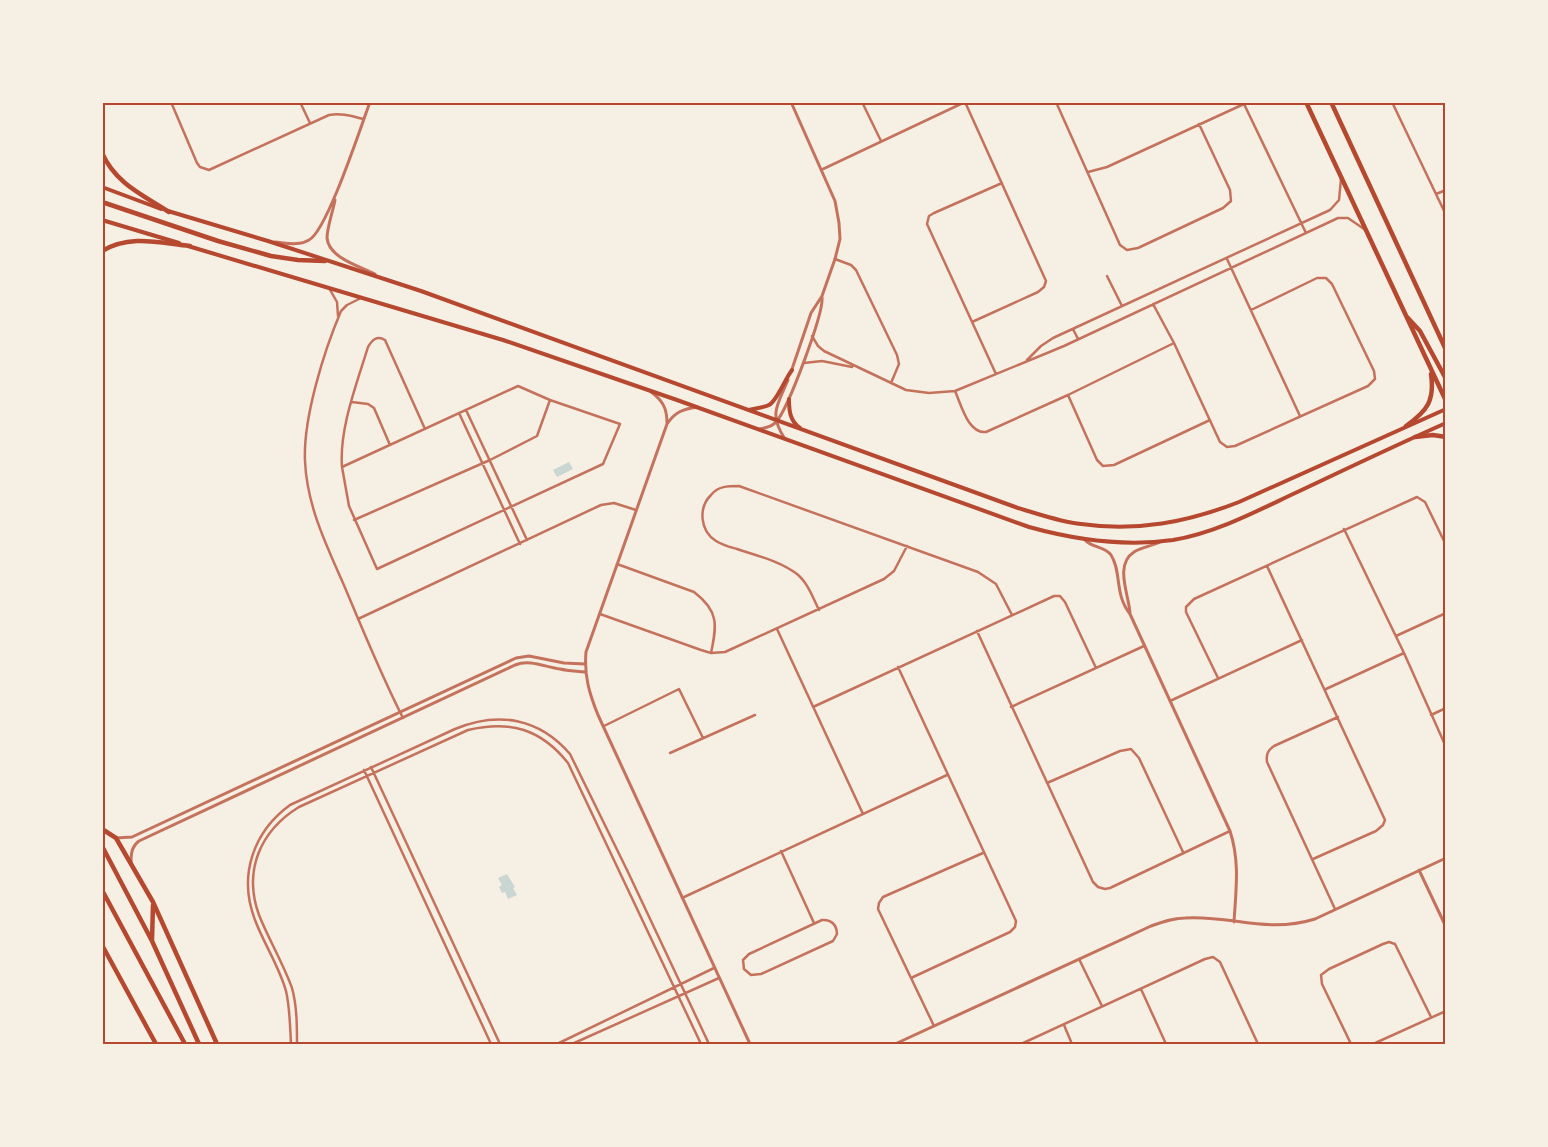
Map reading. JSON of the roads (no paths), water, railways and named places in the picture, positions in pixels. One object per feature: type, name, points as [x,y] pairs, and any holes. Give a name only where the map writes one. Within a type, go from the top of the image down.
[{"type":"main road","points":[[1306,102],[1446,401]]},
{"type":"main road","points":[[1331,102],[1446,350]]},
{"type":"main road","points":[[102,153],[118,177],[131,188],[170,212]]},
{"type":"main road","points":[[102,186],[170,212],[268,241],[436,297],[1018,508],[1080,524],[1110,527],[1167,524],[1223,509],[1446,409]]},
{"type":"main road","points":[[102,202],[271,256],[325,261]]},
{"type":"main road","points":[[102,220],[503,340],[759,429],[1020,524],[1085,540],[1118,542],[1164,541],[1206,531],[1245,516],[1446,423]]},
{"type":"main road","points":[[102,252],[116,245],[136,240],[190,246]]},
{"type":"main road","points":[[1406,316],[1420,331],[1446,379]]},
{"type":"main road","points":[[1406,426],[1428,406],[1433,391],[1430,368]]},
{"type":"main road","points":[[747,410],[766,406],[775,400],[782,384],[792,370]]},
{"type":"main road","points":[[789,399],[791,417],[796,425],[806,432]]},
{"type":"main road","points":[[1415,437],[1433,435],[1446,437]]},
{"type":"main road","points":[[102,829],[116,838],[153,902],[216,1044]]},
{"type":"main road","points":[[102,846],[152,941],[199,1044]]},
{"type":"main road","points":[[102,890],[185,1044]]},
{"type":"main road","points":[[152,941],[153,902]]},
{"type":"main road","points":[[102,945],[156,1044]]},
{"type":"street","points":[[171,102],[197,163],[205,170],[213,169],[329,115],[348,115],[363,120]]},
{"type":"street","points":[[300,102],[310,123]]},
{"type":"street","points":[[268,241],[295,244],[311,240],[318,233],[336,195],[370,102]]},
{"type":"street","points":[[785,439],[775,412],[792,370],[811,313],[822,296],[836,259],[840,239],[838,211],[791,102]]},
{"type":"street","points":[[862,102],[881,142]]},
{"type":"street","points":[[821,170],[965,102],[1045,277],[1046,285],[1038,292],[972,322]]},
{"type":"street","points":[[1056,102],[1120,245],[1128,250],[1138,248],[1223,208],[1231,201],[1230,190],[1199,124]]},
{"type":"street","points":[[1392,102],[1446,215]]},
{"type":"street","points":[[1088,172],[1107,167],[1244,103],[1306,233]]},
{"type":"street","points":[[1026,361],[1047,342],[1073,329],[1330,210],[1337,204],[1341,196],[1340,176]]},
{"type":"street","points":[[996,374],[928,229],[927,220],[934,213],[1002,183]]},
{"type":"street","points":[[1436,194],[1446,190]]},
{"type":"street","points":[[336,195],[327,238],[333,252],[338,257],[387,281]]},
{"type":"street","points":[[812,335],[818,346],[824,351],[891,384],[917,392],[940,393],[955,391],[1078,339],[1338,218],[1354,221],[1365,230]]},
{"type":"street","points":[[1226,258],[1300,416]]},
{"type":"street","points":[[836,259],[851,265],[856,270],[897,355],[899,364],[891,384]]},
{"type":"street","points":[[1107,276],[1122,306]]},
{"type":"street","points":[[1153,304],[1223,446],[1231,448],[1370,384],[1375,377],[1374,371],[1332,284],[1326,278],[1317,278],[1251,310]]},
{"type":"street","points":[[329,288],[334,294],[338,306],[337,322]]},
{"type":"street","points":[[759,429],[769,427],[777,421],[789,399],[822,309],[822,296]]},
{"type":"street","points":[[361,298],[347,305],[337,322],[310,412],[305,441],[305,460],[309,497],[316,522],[404,718]]},
{"type":"street","points":[[1073,329],[1078,339]]},
{"type":"street","points":[[342,467],[425,429],[518,386],[550,400],[620,424],[603,464],[377,570],[349,506],[342,467],[344,438],[352,402],[368,347],[372,340],[381,338],[385,340],[425,429]]},
{"type":"street","points":[[955,391],[972,427],[981,432],[986,432],[1174,344]]},
{"type":"street","points":[[802,363],[822,361],[856,367]]},
{"type":"street","points":[[649,391],[660,399],[665,406],[667,424]]},
{"type":"street","points":[[1068,395],[1097,460],[1103,466],[1114,465],[1210,420]]},
{"type":"street","points":[[354,520],[490,460],[536,436],[550,400]]},
{"type":"street","points":[[352,402],[368,404],[374,408],[390,445]]},
{"type":"street","points":[[697,407],[680,411],[667,424],[586,652],[585,672],[588,691],[603,727],[750,1044]]},
{"type":"street","points":[[466,410],[527,540]]},
{"type":"street","points":[[459,413],[520,544]]},
{"type":"street","points":[[819,610],[805,582],[791,570],[781,564],[718,543],[708,534],[702,514],[705,504],[715,491],[725,486],[739,486],[978,572],[998,587],[1012,615]]},
{"type":"street","points":[[1218,678],[1187,617],[1186,607],[1194,599],[1417,497],[1425,502],[1446,545]]},
{"type":"street","points":[[358,619],[601,505],[614,503],[636,510]]},
{"type":"street","points":[[1344,529],[1404,652],[1446,747]]},
{"type":"street","points":[[1085,540],[1093,546],[1105,550],[1112,556],[1124,606],[1130,614],[1230,831],[1237,856],[1234,922]]},
{"type":"street","points":[[1130,614],[1124,579],[1125,564],[1129,556],[1135,552],[1164,541]]},
{"type":"street","points":[[600,614],[711,653],[732,650],[889,576],[894,571],[907,546]]},
{"type":"street","points":[[616,564],[694,592],[699,596],[708,606],[716,622],[711,653]]},
{"type":"street","points":[[1267,566],[1385,820],[1380,828],[1312,860]]},
{"type":"street","points":[[813,707],[1051,597],[1060,596],[1065,602],[1096,668]]},
{"type":"street","points":[[1396,636],[1446,613]]},
{"type":"street","points":[[777,629],[863,814]]},
{"type":"street","points":[[977,631],[1011,707],[1098,888],[1110,888],[1230,831]]},
{"type":"street","points":[[1170,701],[1302,640]]},
{"type":"street","points":[[1011,707],[1144,646]]},
{"type":"street","points":[[1325,689],[1404,652]]},
{"type":"street","points":[[116,838],[132,837],[520,657],[528,656],[564,663],[585,664]]},
{"type":"street","points":[[132,865],[131,856],[133,848],[139,841],[521,663],[535,663],[561,670],[585,672]]},
{"type":"street","points":[[898,667],[1016,919],[1014,927],[1005,935],[911,978]]},
{"type":"street","points":[[603,727],[679,689],[703,738]]},
{"type":"street","points":[[1431,715],[1446,708]]},
{"type":"street","points":[[670,754],[755,715]]},
{"type":"street","points":[[1335,909],[1267,762],[1266,756],[1267,752],[1274,746],[1338,717]]},
{"type":"street","points":[[291,1044],[289,1005],[286,990],[255,921],[249,900],[247,883],[251,857],[262,833],[290,805],[455,729],[482,720],[500,718],[535,726],[552,736],[564,747],[575,762],[709,1044]]},
{"type":"street","points":[[297,1044],[294,997],[288,977],[261,920],[256,904],[253,884],[261,846],[271,830],[291,812],[367,775],[468,730],[485,726],[517,727],[532,733],[546,740],[568,763],[701,1044]]},
{"type":"street","points":[[1047,783],[1120,750],[1131,749],[1139,758],[1183,852]]},
{"type":"street","points":[[370,767],[500,1044]]},
{"type":"street","points":[[364,770],[491,1044]]},
{"type":"street","points":[[682,898],[948,775]]},
{"type":"street","points":[[781,851],[814,923]]},
{"type":"street","points":[[934,1026],[878,910],[880,899],[883,896],[984,853]]},
{"type":"street","points":[[895,1044],[1151,926],[1169,920],[1184,918],[1269,926],[1288,925],[1315,919],[1446,858]]},
{"type":"street","points":[[1419,870],[1446,928]]},
{"type":"street","points":[[826,920],[832,922],[837,931],[834,939],[760,974],[751,975],[744,969],[743,960],[749,954],[814,923],[826,920]]},
{"type":"street","points":[[1351,1044],[1322,984],[1321,975],[1329,969],[1383,944],[1389,942],[1395,944],[1431,1017]]},
{"type":"street","points":[[1021,1044],[1209,958],[1217,959],[1258,1044]]},
{"type":"street","points":[[1079,959],[1102,1006]]},
{"type":"street","points":[[557,1044],[714,968]]},
{"type":"street","points":[[572,1044],[719,978]]},
{"type":"street","points":[[1140,989],[1166,1044]]},
{"type":"street","points":[[1373,1044],[1446,1010]]},
{"type":"street","points":[[1064,1025],[1072,1044]]}]
